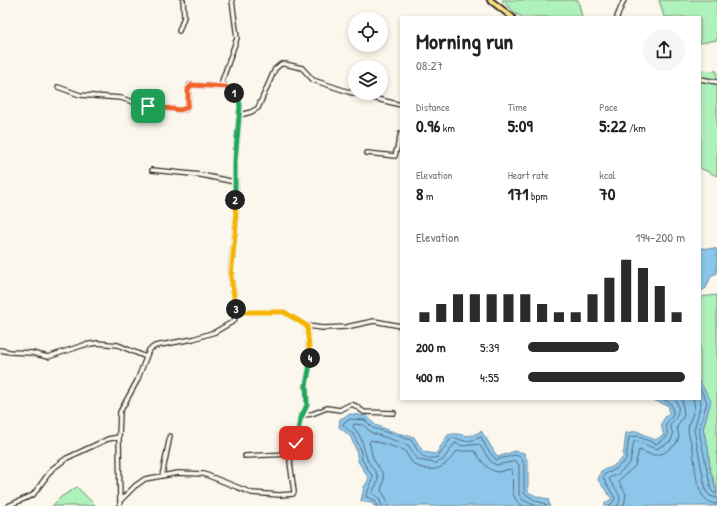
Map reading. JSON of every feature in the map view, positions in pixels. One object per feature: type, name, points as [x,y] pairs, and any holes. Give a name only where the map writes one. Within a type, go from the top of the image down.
[{"type":"main road","points":[[490,0],[511,16]]},
{"type":"street","points":[[179,31],[184,17],[183,0]]},
{"type":"street","points":[[120,506],[120,412],[137,381],[151,348],[215,332],[234,321],[237,312],[231,277],[236,224],[236,149],[240,103],[238,97],[222,83],[222,77],[237,38],[232,0]]},
{"type":"street","points":[[617,16],[624,0]]},
{"type":"street","points":[[240,115],[258,108],[275,69],[281,64],[302,68],[313,80],[365,97],[400,105]]},
{"type":"street","points":[[701,79],[717,82]]},
{"type":"street","points":[[58,87],[80,95],[121,98],[142,105],[180,110],[186,108],[188,105],[188,89],[190,85],[226,87]]},
{"type":"street","points":[[366,153],[394,156],[397,153],[400,139]]},
{"type":"street","points":[[152,170],[202,175],[235,182]]},
{"type":"street","points":[[237,312],[284,312],[307,326],[333,328],[374,321],[400,326]]},
{"type":"street","points":[[121,500],[135,486],[145,479],[178,473],[198,473],[252,493],[291,495],[294,492],[290,462],[296,443],[300,420],[307,405],[306,385],[310,364],[307,326]]},
{"type":"street","points":[[0,350],[32,353],[48,357],[84,345],[97,343],[118,346],[146,357]]},
{"type":"street","points":[[303,414],[312,414],[327,408],[340,410],[345,406],[352,404],[364,412],[394,413]]},
{"type":"street","points":[[162,476],[170,436]]},
{"type":"street","points":[[8,506],[33,495],[52,469],[66,458],[108,438],[119,437]]},
{"type":"street","points":[[245,456],[292,454]]},
{"type":"green space","points":[[502,0],[578,0],[582,16],[520,16]]},
{"type":"green space","points":[[659,0],[717,0],[717,40],[701,43],[701,16],[664,16]]},
{"type":"green space","points":[[701,70],[717,71],[717,176],[701,168]]},
{"type":"green space","points":[[717,295],[717,492],[710,469],[708,448],[703,429],[708,411],[701,386],[701,297]]},
{"type":"green space","points":[[77,487],[96,506],[52,506],[61,497]]},
{"type":"water","points":[[701,248],[717,249],[717,273],[711,276],[706,288],[701,291]]},
{"type":"water","points":[[701,384],[711,401],[703,429],[708,448],[710,469],[717,492],[717,506],[605,506],[605,503],[612,499],[598,480],[601,471],[612,467],[623,458],[626,433],[637,431],[655,440],[664,435],[662,423],[664,418],[669,413],[669,406],[653,400],[701,400]]},
{"type":"water","points":[[350,414],[367,416],[375,425],[414,437],[423,452],[436,454],[448,435],[457,434],[468,436],[481,431],[498,457],[515,451],[524,453],[528,463],[528,492],[538,497],[548,499],[550,506],[374,506],[372,503],[361,501],[364,487],[369,479],[358,461],[356,449],[350,436],[339,427],[340,419]]},
{"type":"route","points":[[148,106],[180,110],[184,109],[188,105],[188,89],[190,85],[226,87],[238,97],[240,103],[240,115],[235,161],[236,224],[231,277],[237,312],[280,311],[287,313],[307,326],[310,364],[306,385],[307,405],[300,420],[296,443]]}]
